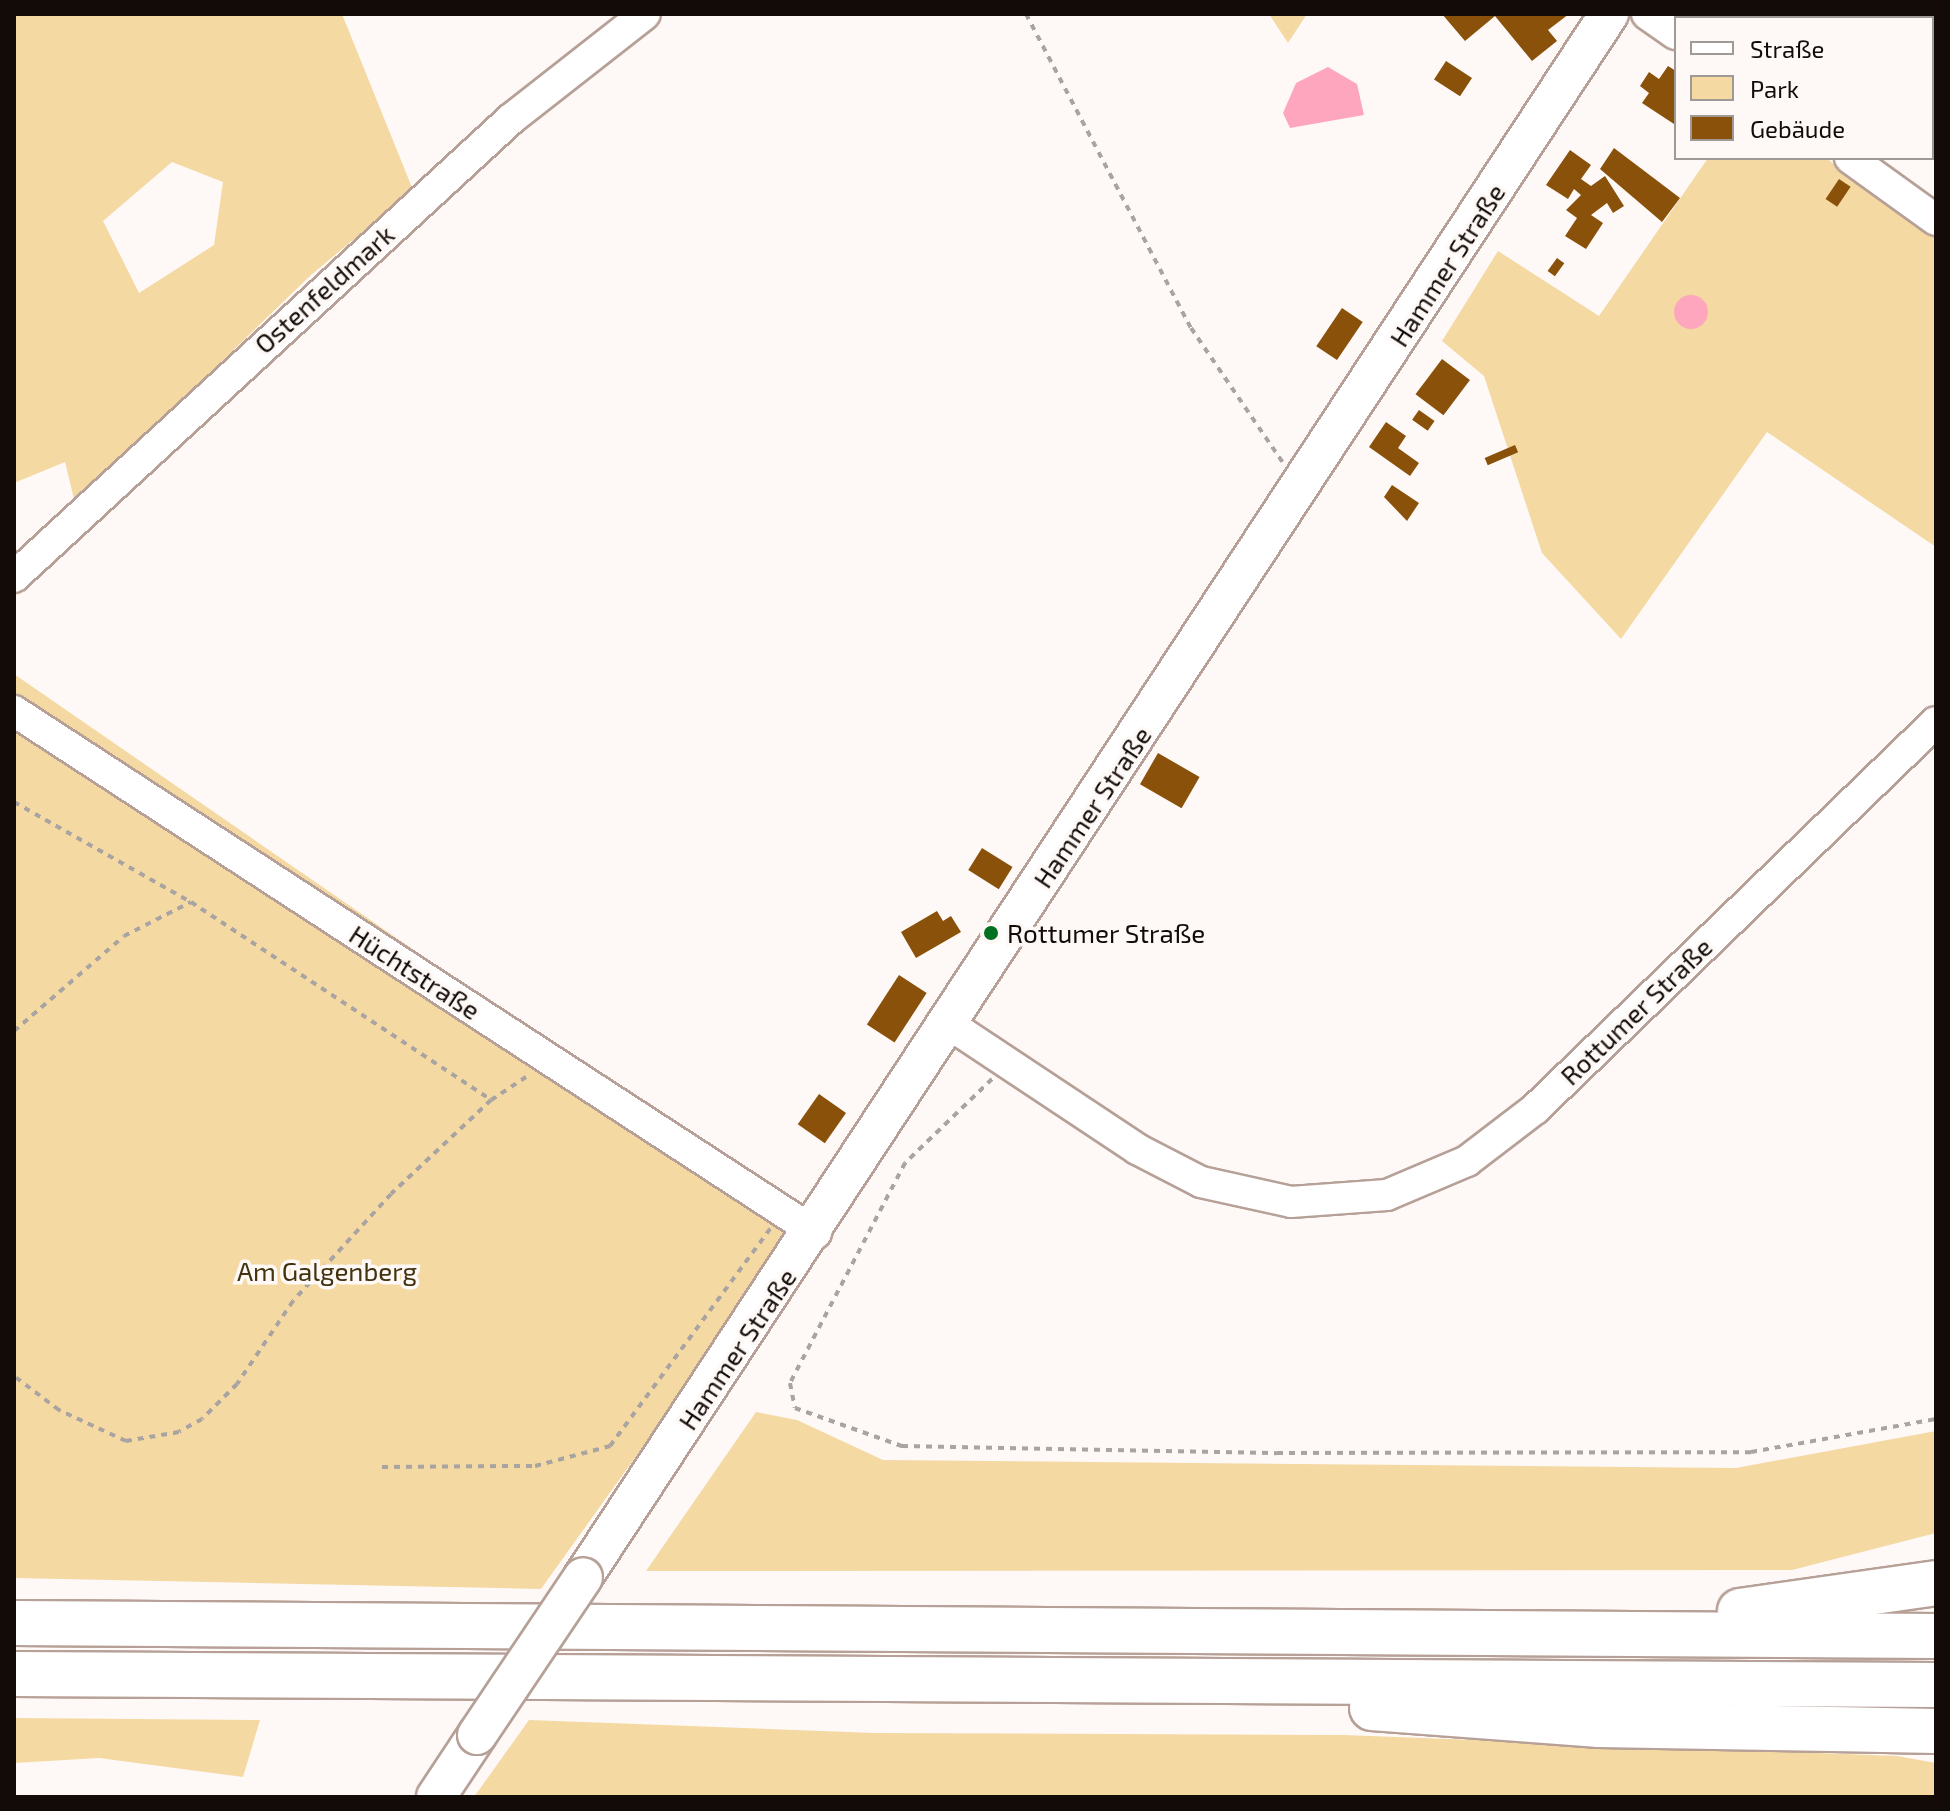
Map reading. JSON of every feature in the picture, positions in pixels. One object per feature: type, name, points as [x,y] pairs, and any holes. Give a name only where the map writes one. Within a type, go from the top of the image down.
[{"type":"highway","points":[[1529,1633],[1936,1583]]},
{"type":"highway","points":[[14,1623],[1936,1636]]},
{"type":"highway","points":[[14,1674],[1936,1685]]},
{"type":"highway","points":[[1200,1681],[1345,1706],[1474,1716],[1936,1731]]},
{"type":"highway","points":[[1829,1728],[1936,1749]]},
{"type":"main road","name":"Hammer Straße","points":[[436,1797],[816,1233],[949,1024],[1302,491],[1609,14]]},
{"type":"street","name":"Ostenfeldmark","points":[[14,577],[511,119],[645,14]]},
{"type":"street","points":[[1647,14],[1674,33]]},
{"type":"street","points":[[1853,160],[1936,220]]},
{"type":"street","name":"Hüchtstraße","points":[[14,711],[816,1233]]},
{"type":"street","name":"Rottumer Straße","points":[[949,1024],[1137,1149],[1241,1196],[1341,1201],[1430,1180],[1535,1109],[1936,722]]},
{"type":"path","points":[[1026,14],[1191,328],[1302,491]]},
{"type":"path","points":[[14,802],[191,902],[491,1100]]},
{"type":"path","points":[[14,1031],[124,936],[191,902]]},
{"type":"path","points":[[14,1376],[59,1410],[126,1441],[179,1432],[202,1419],[237,1384],[293,1301],[391,1194],[491,1100],[551,1060]]},
{"type":"path","points":[[1005,1061],[963,1114],[905,1163],[790,1383],[795,1408],[902,1446],[1262,1453],[1751,1452],[1936,1419]]},
{"type":"path","points":[[382,1467],[535,1466],[610,1446],[783,1211]]},
{"type":"green space","points":[[14,14],[342,14],[413,190],[311,275],[75,503],[65,462],[14,483]],"holes":[[[172,162],[223,182],[214,245],[139,293],[103,221]]]},
{"type":"green space","points":[[1269,14],[1307,14],[1288,43]]},
{"type":"green space","points":[[1707,160],[1829,160],[1936,239],[1936,547],[1767,432],[1621,639],[1542,553],[1484,376],[1442,341],[1498,251],[1599,316]]},
{"type":"green space","name":"Am Galgenberg","points":[[14,674],[805,1220],[541,1589],[14,1578]]},
{"type":"green space","points":[[756,1412],[797,1420],[883,1460],[1736,1468],[1936,1431],[1936,1533],[1792,1570],[646,1571]]},
{"type":"green space","points":[[14,1718],[260,1720],[243,1777],[99,1758],[14,1763]]},
{"type":"green space","points":[[529,1720],[875,1733],[1344,1735],[1897,1756],[1936,1763],[1936,1797],[474,1797]]},
{"type":"shaded area","points":[[1328,67],[1357,84],[1364,115],[1290,128],[1283,113],[1296,83]]},
{"type":"shaded area","points":[[1691,295],[1703,300],[1708,312],[1703,324],[1691,329],[1679,324],[1674,312],[1679,300]]},
{"type":"building","points":[[1442,14],[1569,14],[1548,30],[1557,41],[1532,61],[1495,16],[1465,41]]},
{"type":"building","points":[[1446,61],[1472,78],[1460,96],[1434,79]]},
{"type":"building","points":[[1668,66],[1674,70],[1674,124],[1642,103],[1649,93],[1640,86],[1649,72],[1659,79]]},
{"type":"building","points":[[1614,148],[1680,198],[1662,222],[1600,169]]},
{"type":"building","points":[[1570,150],[1591,165],[1581,179],[1591,186],[1605,176],[1624,206],[1613,213],[1607,203],[1591,215],[1603,223],[1586,249],[1565,236],[1577,218],[1566,210],[1581,195],[1574,189],[1568,199],[1546,185]]},
{"type":"building","points":[[1839,179],[1851,187],[1837,207],[1826,199]]},
{"type":"building","points":[[1557,258],[1564,263],[1555,276],[1548,271]]},
{"type":"building","points":[[1342,308],[1363,322],[1337,360],[1316,346]]},
{"type":"building","points":[[1442,359],[1470,380],[1443,415],[1416,394]]},
{"type":"building","points":[[1419,410],[1435,421],[1428,431],[1412,420]]},
{"type":"building","points":[[1386,422],[1406,436],[1398,448],[1419,463],[1410,476],[1369,447]]},
{"type":"building","points":[[1515,445],[1518,452],[1488,465],[1485,458]]},
{"type":"building","points":[[1392,485],[1419,503],[1407,521],[1384,497]]},
{"type":"building","points":[[1158,753],[1200,777],[1182,808],[1140,784]]},
{"type":"building","points":[[982,848],[1013,867],[999,889],[968,870]]},
{"type":"building","points":[[937,911],[943,921],[951,916],[961,932],[916,958],[901,932]]},
{"type":"building","points":[[899,975],[927,993],[895,1042],[867,1024]]},
{"type":"building","points":[[819,1094],[846,1113],[825,1143],[798,1124]]},
{"type":"place","name":"Rottumer Straße","points":[[991,933]]}]
